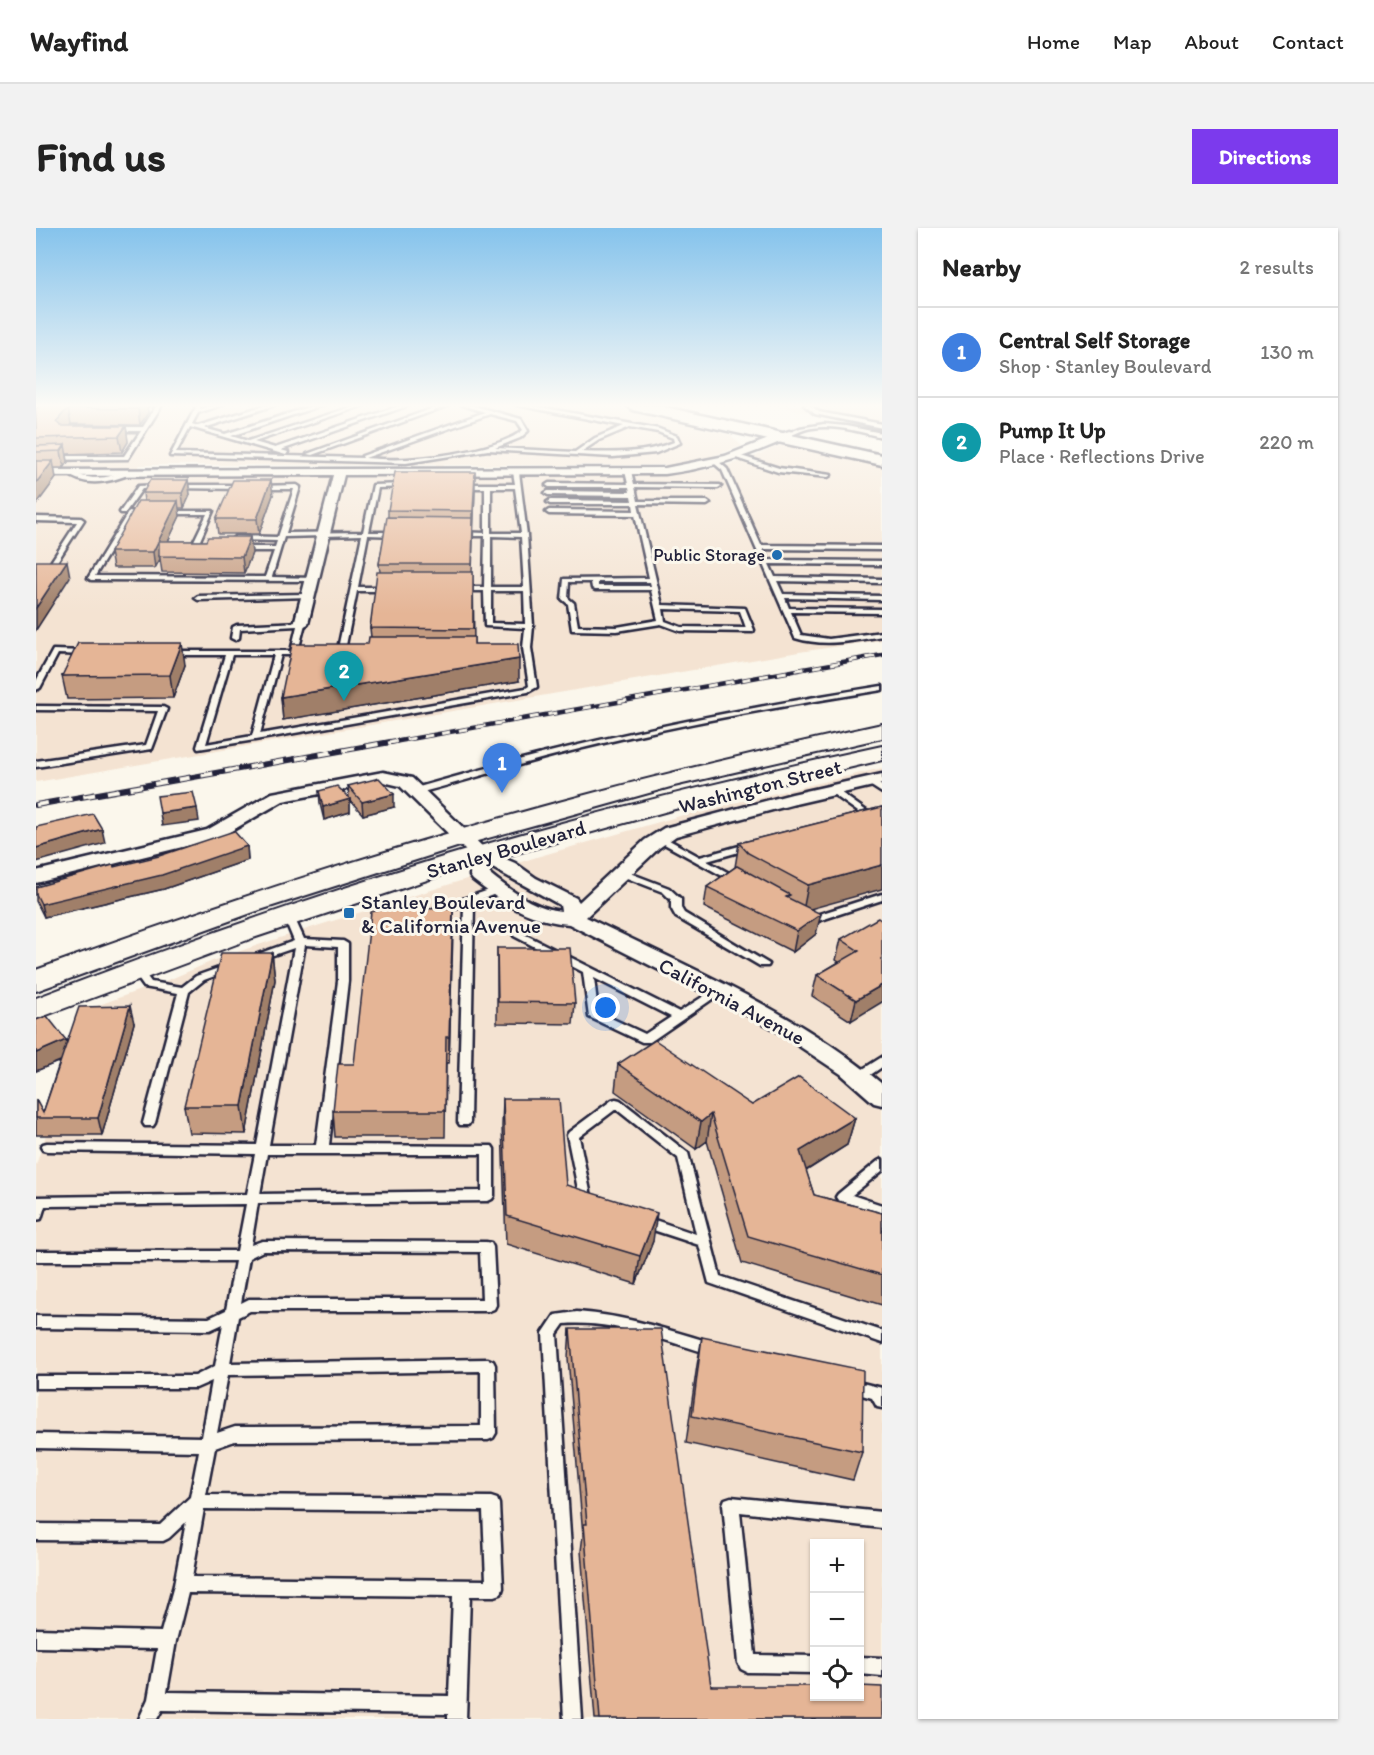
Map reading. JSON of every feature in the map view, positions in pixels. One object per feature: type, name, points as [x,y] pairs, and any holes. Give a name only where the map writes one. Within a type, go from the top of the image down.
[{"type":"main road","name":"Stanley Boulevard","points":[[36,981],[128,959],[294,929],[472,846],[717,766],[882,731]]},
{"type":"main road","name":"Stanley Boulevard","points":[[36,1009],[128,959],[320,880],[882,753]]},
{"type":"street","points":[[301,624],[338,475]]},
{"type":"street","points":[[36,877],[160,849],[213,834],[278,797],[383,777],[406,782],[472,846]]},
{"type":"street","name":"Washington Street","points":[[573,918],[660,838],[670,832],[833,790],[878,784]]},
{"type":"street","name":"California Avenue","points":[[472,846],[480,876],[527,909],[552,917],[573,918],[777,1021],[859,1077],[882,1097]]},
{"type":"street","name":"California Avenue","points":[[472,846],[529,882],[569,902],[573,918]]},
{"type":"lane","points":[[229,653],[201,747],[528,690],[533,687],[529,656],[524,535],[516,475]]},
{"type":"lane","points":[[629,475],[662,622]]},
{"type":"lane","points":[[727,475],[798,636],[804,639],[846,639],[882,634]]},
{"type":"lane","points":[[824,475],[828,475]]},
{"type":"lane","points":[[549,485],[632,490]]},
{"type":"lane","points":[[341,653],[375,486],[409,486]]},
{"type":"lane","points":[[454,486],[518,486]]},
{"type":"lane","points":[[488,486],[487,625],[529,626]]},
{"type":"lane","points":[[548,493],[718,486]]},
{"type":"lane","points":[[142,512],[123,512],[140,487],[297,487],[268,579]]},
{"type":"lane","points":[[550,502],[707,503]]},
{"type":"lane","points":[[131,512],[90,578],[312,579]]},
{"type":"lane","points":[[154,512],[211,512],[193,549],[203,549]]},
{"type":"lane","points":[[549,512],[638,513]]},
{"type":"lane","points":[[36,519],[81,520],[49,570],[36,570]]},
{"type":"lane","points":[[233,538],[324,533],[410,534]]},
{"type":"lane","points":[[454,534],[524,535]]},
{"type":"lane","points":[[198,538],[210,538]]},
{"type":"lane","points":[[760,548],[882,548]]},
{"type":"lane","points":[[235,549],[277,549]]},
{"type":"lane","points":[[766,562],[882,563]]},
{"type":"lane","points":[[774,579],[882,581]]},
{"type":"lane","points":[[654,584],[566,580],[565,599],[571,603],[575,628],[617,629],[662,622],[680,629],[750,630],[743,609],[660,607]]},
{"type":"lane","points":[[354,589],[398,589]]},
{"type":"lane","points":[[454,589],[528,589]]},
{"type":"lane","points":[[198,598],[308,596]]},
{"type":"lane","points":[[781,596],[882,598]]},
{"type":"lane","points":[[787,610],[882,611]]},
{"type":"lane","points":[[235,638],[237,627],[301,624],[294,653]]},
{"type":"lane","points":[[36,688],[56,652],[91,652]]},
{"type":"lane","points":[[160,653],[317,653]]},
{"type":"lane","points":[[255,738],[278,653]]},
{"type":"lane","points":[[329,653],[352,653]]},
{"type":"lane","points":[[517,656],[529,656]]},
{"type":"lane","points":[[415,791],[476,771],[620,737],[882,688]]},
{"type":"lane","points":[[36,708],[163,708],[149,747],[36,764]]},
{"type":"lane","points":[[833,790],[882,826]]},
{"type":"lane","points":[[854,817],[866,814]]},
{"type":"lane","points":[[660,838],[748,888]]},
{"type":"lane","points":[[699,860],[765,842]]},
{"type":"lane","points":[[622,873],[666,890],[676,899],[676,908],[680,915],[764,964]]},
{"type":"lane","points":[[416,918],[498,890]]},
{"type":"lane","points":[[798,915],[808,921],[882,897]]},
{"type":"lane","points":[[464,1122],[469,900]]},
{"type":"lane","points":[[148,1719],[157,1701],[167,1641],[182,1585],[241,1256],[254,1200],[294,929]]},
{"type":"lane","points":[[148,1123],[184,991],[200,978],[294,929],[343,944],[343,981],[322,1149]]},
{"type":"lane","points":[[518,934],[679,1017]]},
{"type":"lane","points":[[128,959],[148,985],[184,991]]},
{"type":"lane","points":[[588,970],[593,1014],[646,1039],[719,991]]},
{"type":"lane","points":[[859,1077],[882,1061]]},
{"type":"lane","points":[[595,1205],[584,1201],[573,1136],[616,1103],[684,1156],[714,1279],[882,1337]]},
{"type":"lane","points":[[36,1215],[40,1201],[488,1196],[488,1149],[262,1150],[47,1147]]},
{"type":"lane","points":[[882,1164],[842,1197],[882,1210]]},
{"type":"lane","points":[[628,1216],[705,1242]]},
{"type":"lane","points":[[36,1256],[241,1256],[262,1245],[486,1247],[489,1305],[249,1305],[210,1324],[36,1322]]},
{"type":"lane","points":[[573,1719],[550,1334],[560,1319],[571,1317],[603,1319],[728,1353]]},
{"type":"lane","points":[[36,1382],[196,1382],[222,1369],[488,1365],[488,1433],[234,1434],[207,1444],[36,1441]]},
{"type":"lane","points":[[831,1381],[877,1393],[882,1402]]},
{"type":"lane","points":[[36,1532],[163,1533],[196,1502],[491,1504],[495,1588],[182,1585]]},
{"type":"lane","points":[[810,1665],[747,1663],[731,1504],[882,1520]]},
{"type":"lane","points":[[157,1701],[457,1712],[462,1588]]},
{"type":"lane","points":[[36,1638],[167,1641]]},
{"type":"lane","points":[[864,1666],[882,1667]]},
{"type":"shaded area","points":[[36,475],[882,475],[882,640],[799,652],[36,782]]},
{"type":"shaded area","points":[[882,768],[882,1719],[36,1719],[36,1165],[88,1009],[173,978],[222,957],[540,856],[687,814]]},
{"type":"building","points":[[36,475],[43,475],[36,483]]},
{"type":"building","points":[[395,475],[475,475],[473,511],[388,510]]},
{"type":"building","points":[[150,480],[188,480],[182,493],[143,493]]},
{"type":"building","points":[[233,480],[271,480],[257,519],[216,519]]},
{"type":"building","points":[[138,501],[178,501],[153,552],[110,552]]},
{"type":"building","points":[[387,517],[473,518],[472,564],[379,564]]},
{"type":"building","points":[[208,537],[250,537],[242,557],[159,556],[159,541],[206,541]]},
{"type":"building","points":[[36,561],[67,561],[36,608]]},
{"type":"building","points":[[377,572],[473,572],[473,629],[370,628]]},
{"type":"building","points":[[369,637],[474,637],[474,644],[518,644],[519,659],[281,697],[292,644],[368,644]]},
{"type":"building","points":[[78,643],[182,643],[170,675],[62,676]]},
{"type":"building","points":[[379,778],[394,794],[362,802],[348,786]]},
{"type":"building","points":[[337,786],[350,799],[323,807],[319,791]]},
{"type":"building","points":[[193,792],[197,808],[160,813],[157,796]]},
{"type":"building","points":[[882,807],[882,865],[808,885],[748,853],[739,843]]},
{"type":"building","points":[[93,814],[102,829],[36,848],[36,827]]},
{"type":"building","points":[[234,831],[247,846],[162,875],[41,904],[36,894],[36,887],[113,865],[114,867],[159,856]]},
{"type":"building","points":[[737,866],[790,895],[786,897],[821,914],[797,931],[707,887]]},
{"type":"building","points":[[388,908],[453,909],[449,1037],[446,1037],[445,1111],[333,1111],[338,1064],[354,1064],[371,912]]},
{"type":"building","points":[[878,918],[882,921],[882,985],[856,1000],[817,975],[859,951],[841,939]]},
{"type":"building","points":[[497,948],[570,948],[575,1003],[498,1002]]},
{"type":"building","points":[[221,953],[272,953],[242,1106],[184,1106]]},
{"type":"building","points":[[130,1006],[98,1118],[36,1118],[36,1100],[43,1113],[79,1007]]},
{"type":"building","points":[[47,1016],[66,1040],[36,1053],[36,1020]]},
{"type":"building","points":[[655,1040],[752,1105],[799,1077],[855,1118],[800,1151],[814,1195],[882,1213],[882,1275],[748,1236],[711,1114],[701,1122],[618,1064]]},
{"type":"building","points":[[503,1099],[559,1099],[566,1185],[657,1213],[640,1256],[507,1216]]},
{"type":"building","points":[[570,1329],[661,1329],[711,1686],[810,1686],[810,1701],[864,1701],[864,1686],[882,1687],[882,1719],[600,1719],[584,1524],[587,1524]]},
{"type":"building","points":[[702,1337],[863,1370],[862,1452],[692,1416]]},
{"type":"railway","points":[[388,743],[882,655]]},
{"type":"railway","points":[[36,805],[396,741]]},
{"type":"place","name":"Public Storage","points":[[777,555]]},
{"type":"place","name":"Pump It Up","points":[[344,701]]},
{"type":"place","name":"Central Self Storage","points":[[502,793]]},
{"type":"place","name":"Stanley Boulevard & California Avenue","points":[[349,913]]}]
